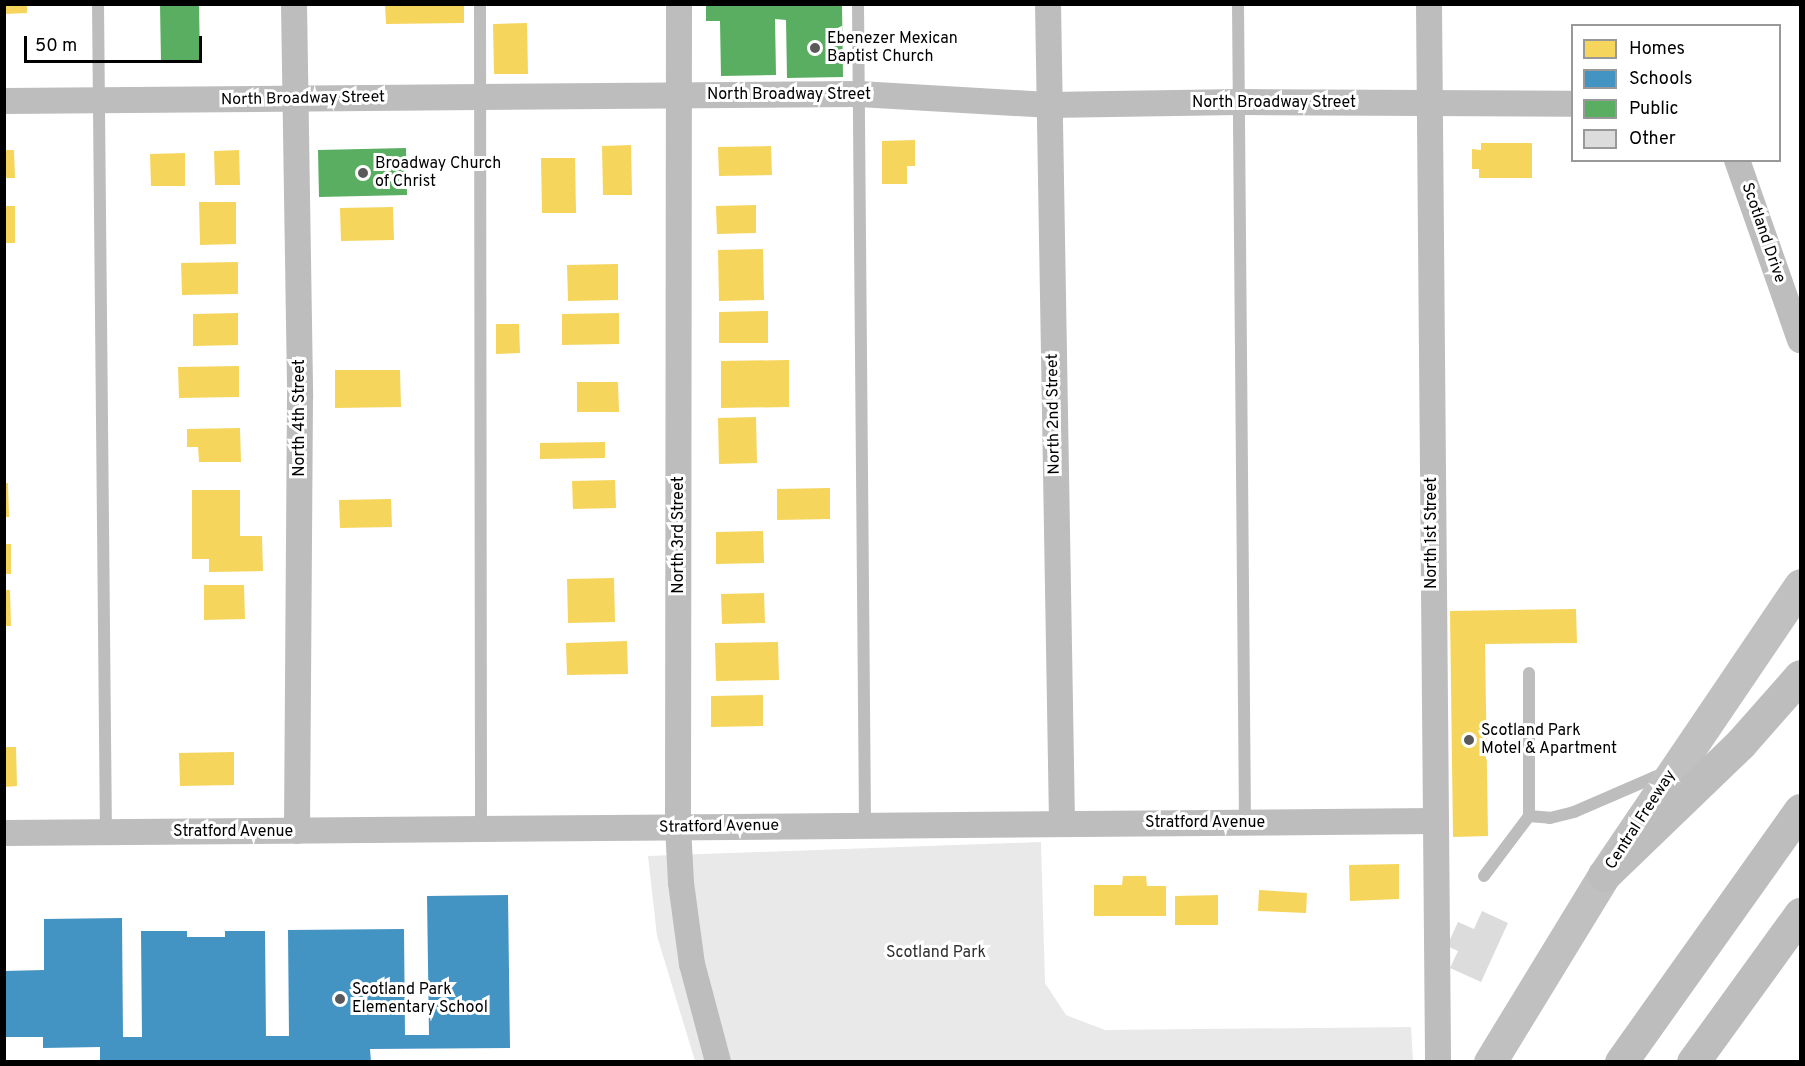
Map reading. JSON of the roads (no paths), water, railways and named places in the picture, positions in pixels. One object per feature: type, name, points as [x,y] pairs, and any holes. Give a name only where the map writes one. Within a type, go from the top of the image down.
[{"type":"highway","points":[[1604,875],[1741,743],[1800,676]]},
{"type":"highway","points":[[1621,1062],[1800,810]]},
{"type":"highway","points":[[1693,1062],[1800,914]]},
{"type":"main road","name":"Central Freeway","points":[[1490,1062],[1604,875],[1800,585]]},
{"type":"street","name":"North 4th Street","points":[[294,4],[300,397],[297,831]]},
{"type":"street","name":"North 3rd Street","points":[[679,4],[678,827],[681,883],[692,964],[718,1062]]},
{"type":"street","name":"North 2nd Street","points":[[1048,4],[1062,824]]},
{"type":"street","name":"North 1st Street","points":[[1429,4],[1434,821],[1438,1062]]},
{"type":"street","name":"North Broadway Street","points":[[4,101],[859,94],[1048,105],[1239,102],[1571,104]]},
{"type":"street","name":"Scotland Drive","points":[[1738,162],[1800,340]]},
{"type":"street","name":"Stratford Avenue","points":[[4,833],[1434,821]]},
{"type":"lane","points":[[98,4],[106,832]]},
{"type":"lane","points":[[480,4],[481,829]]},
{"type":"lane","points":[[858,4],[865,825]]},
{"type":"lane","points":[[1238,4],[1245,822]]},
{"type":"lane","points":[[1484,876],[1529,816],[1528,673]]},
{"type":"lane","points":[[1529,816],[1550,818],[1574,812],[1674,769]]},
{"type":"place","name":"Ebenezer Mexican Baptist Church","points":[[815,48]]},
{"type":"place","name":"Broadway Church of Christ","points":[[363,173]]},
{"type":"place","name":"Scotland Park Motel & Apartment","points":[[1469,740]]},
{"type":"place","name":"Scotland Park Elementary School","points":[[340,999]]},
{"type":"park label","name":"Scotland Park","points":[[936,953]]}]
